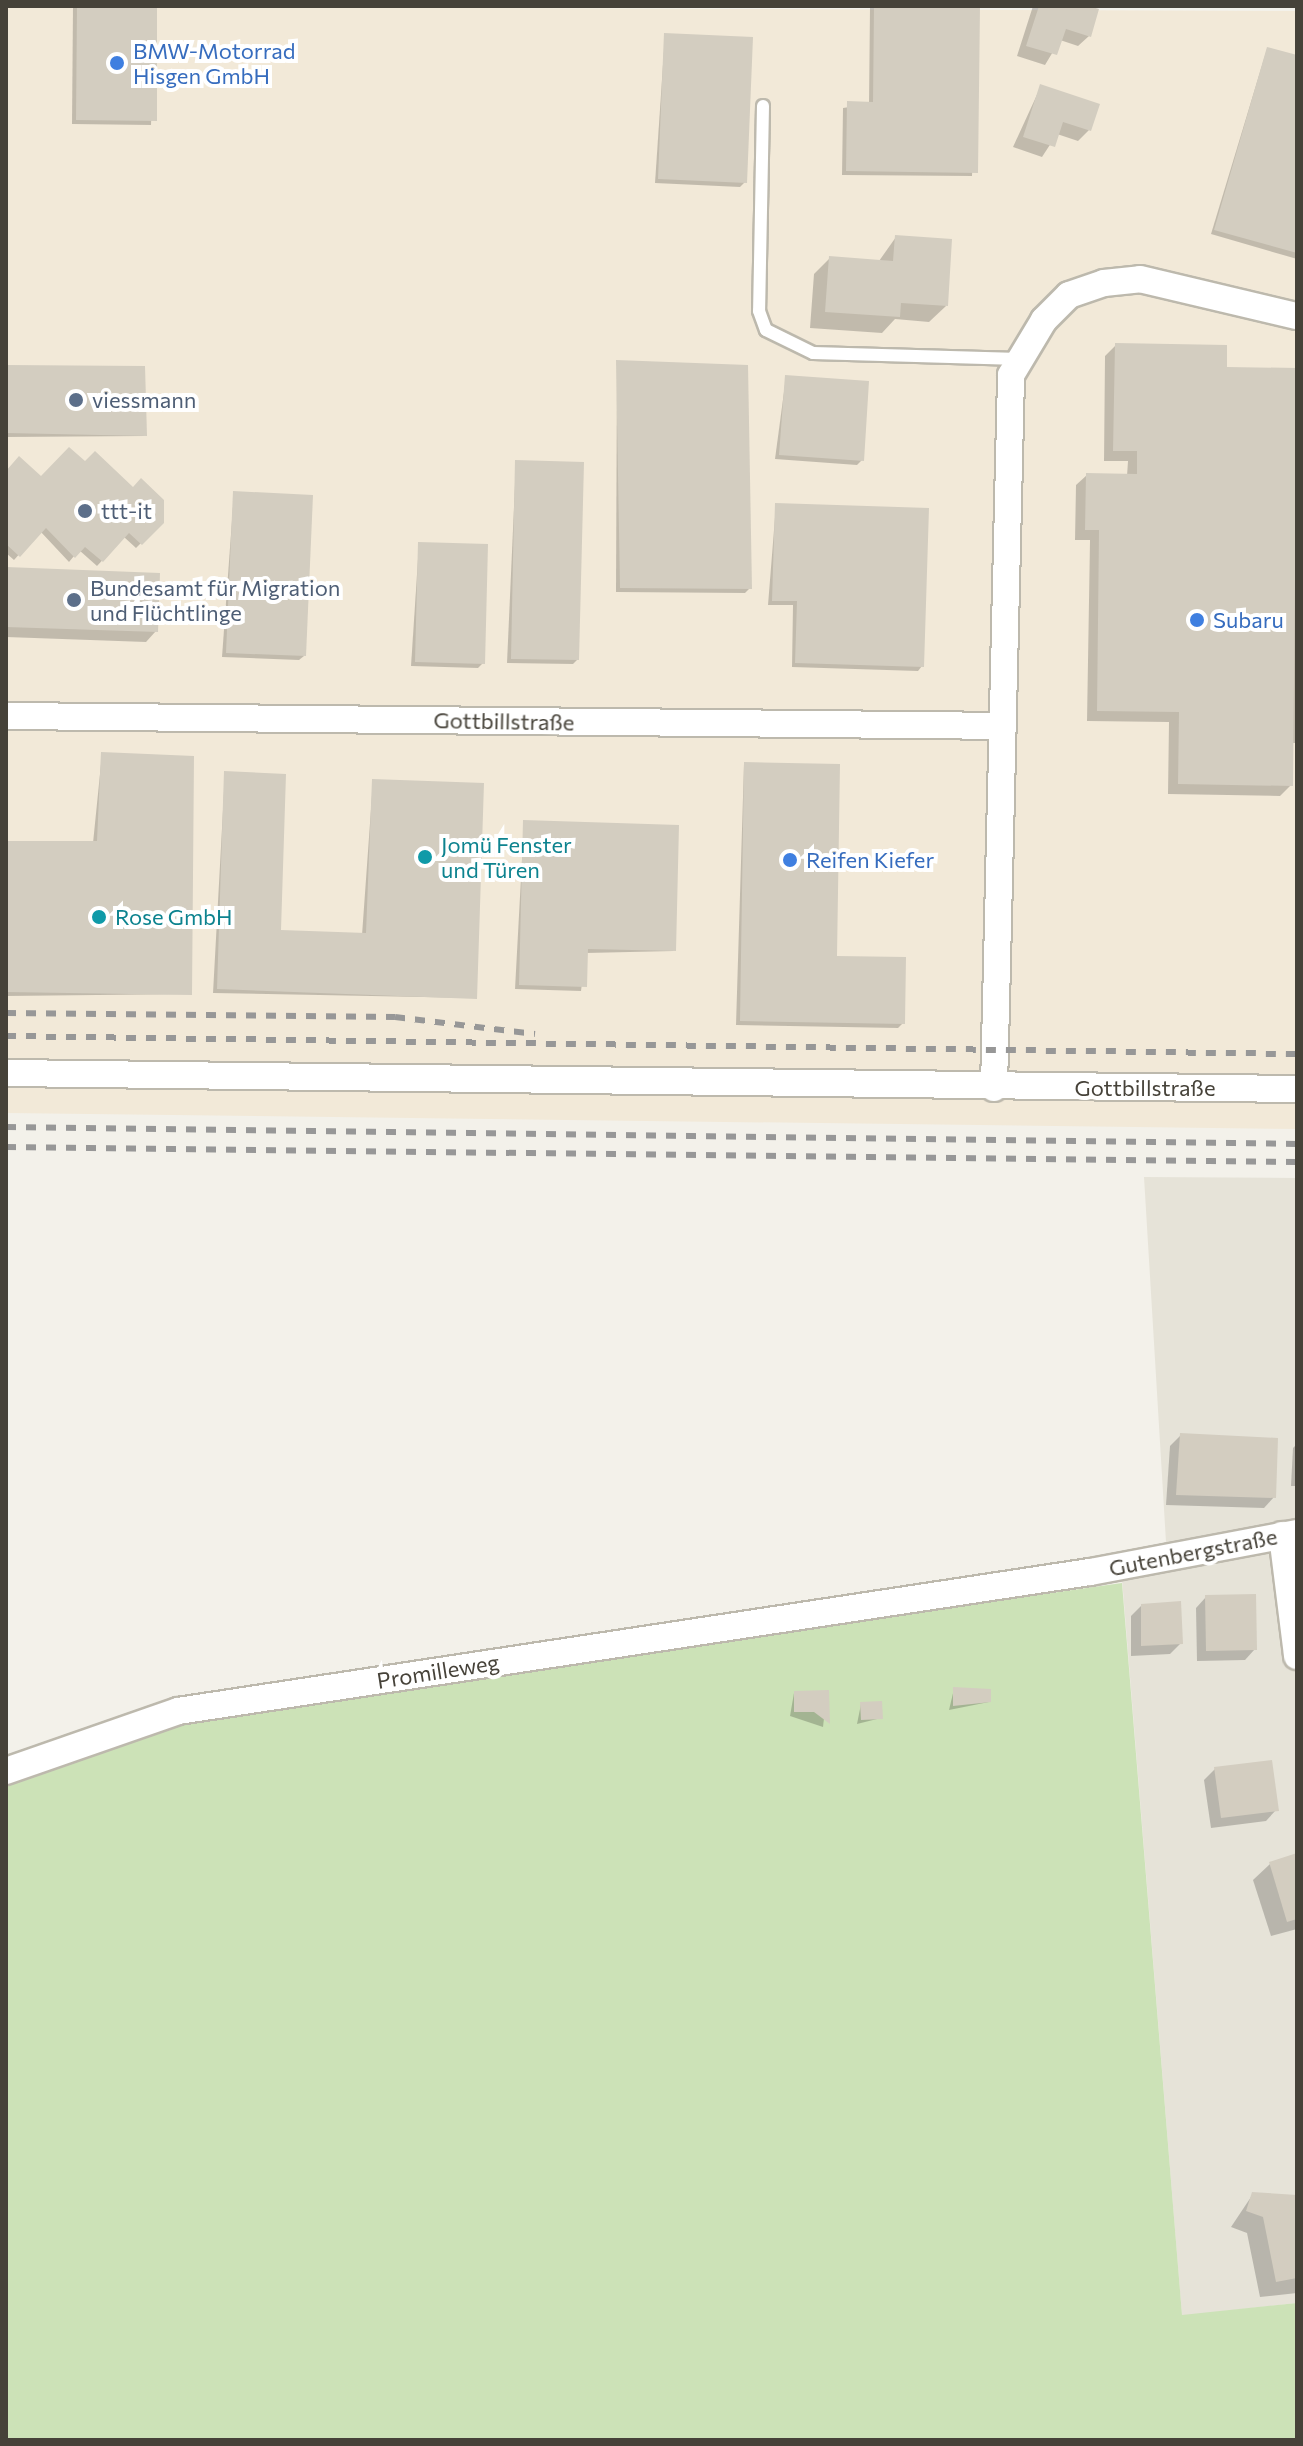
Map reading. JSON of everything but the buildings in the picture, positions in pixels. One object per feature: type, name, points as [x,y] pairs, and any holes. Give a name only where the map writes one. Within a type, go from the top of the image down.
[{"type":"street","points":[[994,1088],[1007,412],[1019,359],[1069,295],[1104,283],[1140,279],[1297,316]]},
{"type":"street","name":"Gottbillstraße","points":[[6,716],[1003,726]]},
{"type":"street","name":"Gottbillstraße","points":[[6,1073],[994,1088],[1297,1089]]},
{"type":"street","points":[[1290,1534],[1297,1656]]},
{"type":"street","name":"Gutenbergstraße","points":[[879,1604],[1090,1572],[1290,1534]]},
{"type":"street","name":"Promilleweg","points":[[6,1771],[178,1711],[879,1604]]},
{"type":"lane","points":[[763,106],[759,311],[766,330],[813,353],[1019,359]]},
{"type":"shaded area","points":[[6,6],[1297,11],[1297,1129],[6,1113]]},
{"type":"shaded area","points":[[1144,1177],[1297,1178],[1297,2303],[1182,2316],[1120,1554],[1166,1542]]},
{"type":"green space","points":[[1122,1583],[1182,2315],[1297,2303],[1297,2440],[6,2440],[6,1783],[194,1715]]},
{"type":"railway","points":[[6,1013],[395,1017],[535,1034]]},
{"type":"railway","points":[[6,1036],[1297,1054]]},
{"type":"railway","points":[[6,1127],[1297,1144]]},
{"type":"railway","points":[[6,1147],[1297,1162]]},
{"type":"place","name":"BMW-Motorrad Hisgen GmbH","points":[[117,63]]},
{"type":"place","name":"viessmann","points":[[76,400]]},
{"type":"place","name":"ttt-it","points":[[85,511]]},
{"type":"place","name":"Bundesamt für Migration und Flüchtlinge","points":[[74,600]]},
{"type":"place","name":"Subaru","points":[[1197,620]]},
{"type":"place","name":"Jomü Fenster und Türen","points":[[425,857]]},
{"type":"place","name":"Reifen Kiefer","points":[[790,860]]},
{"type":"place","name":"Rose GmbH","points":[[99,917]]}]
